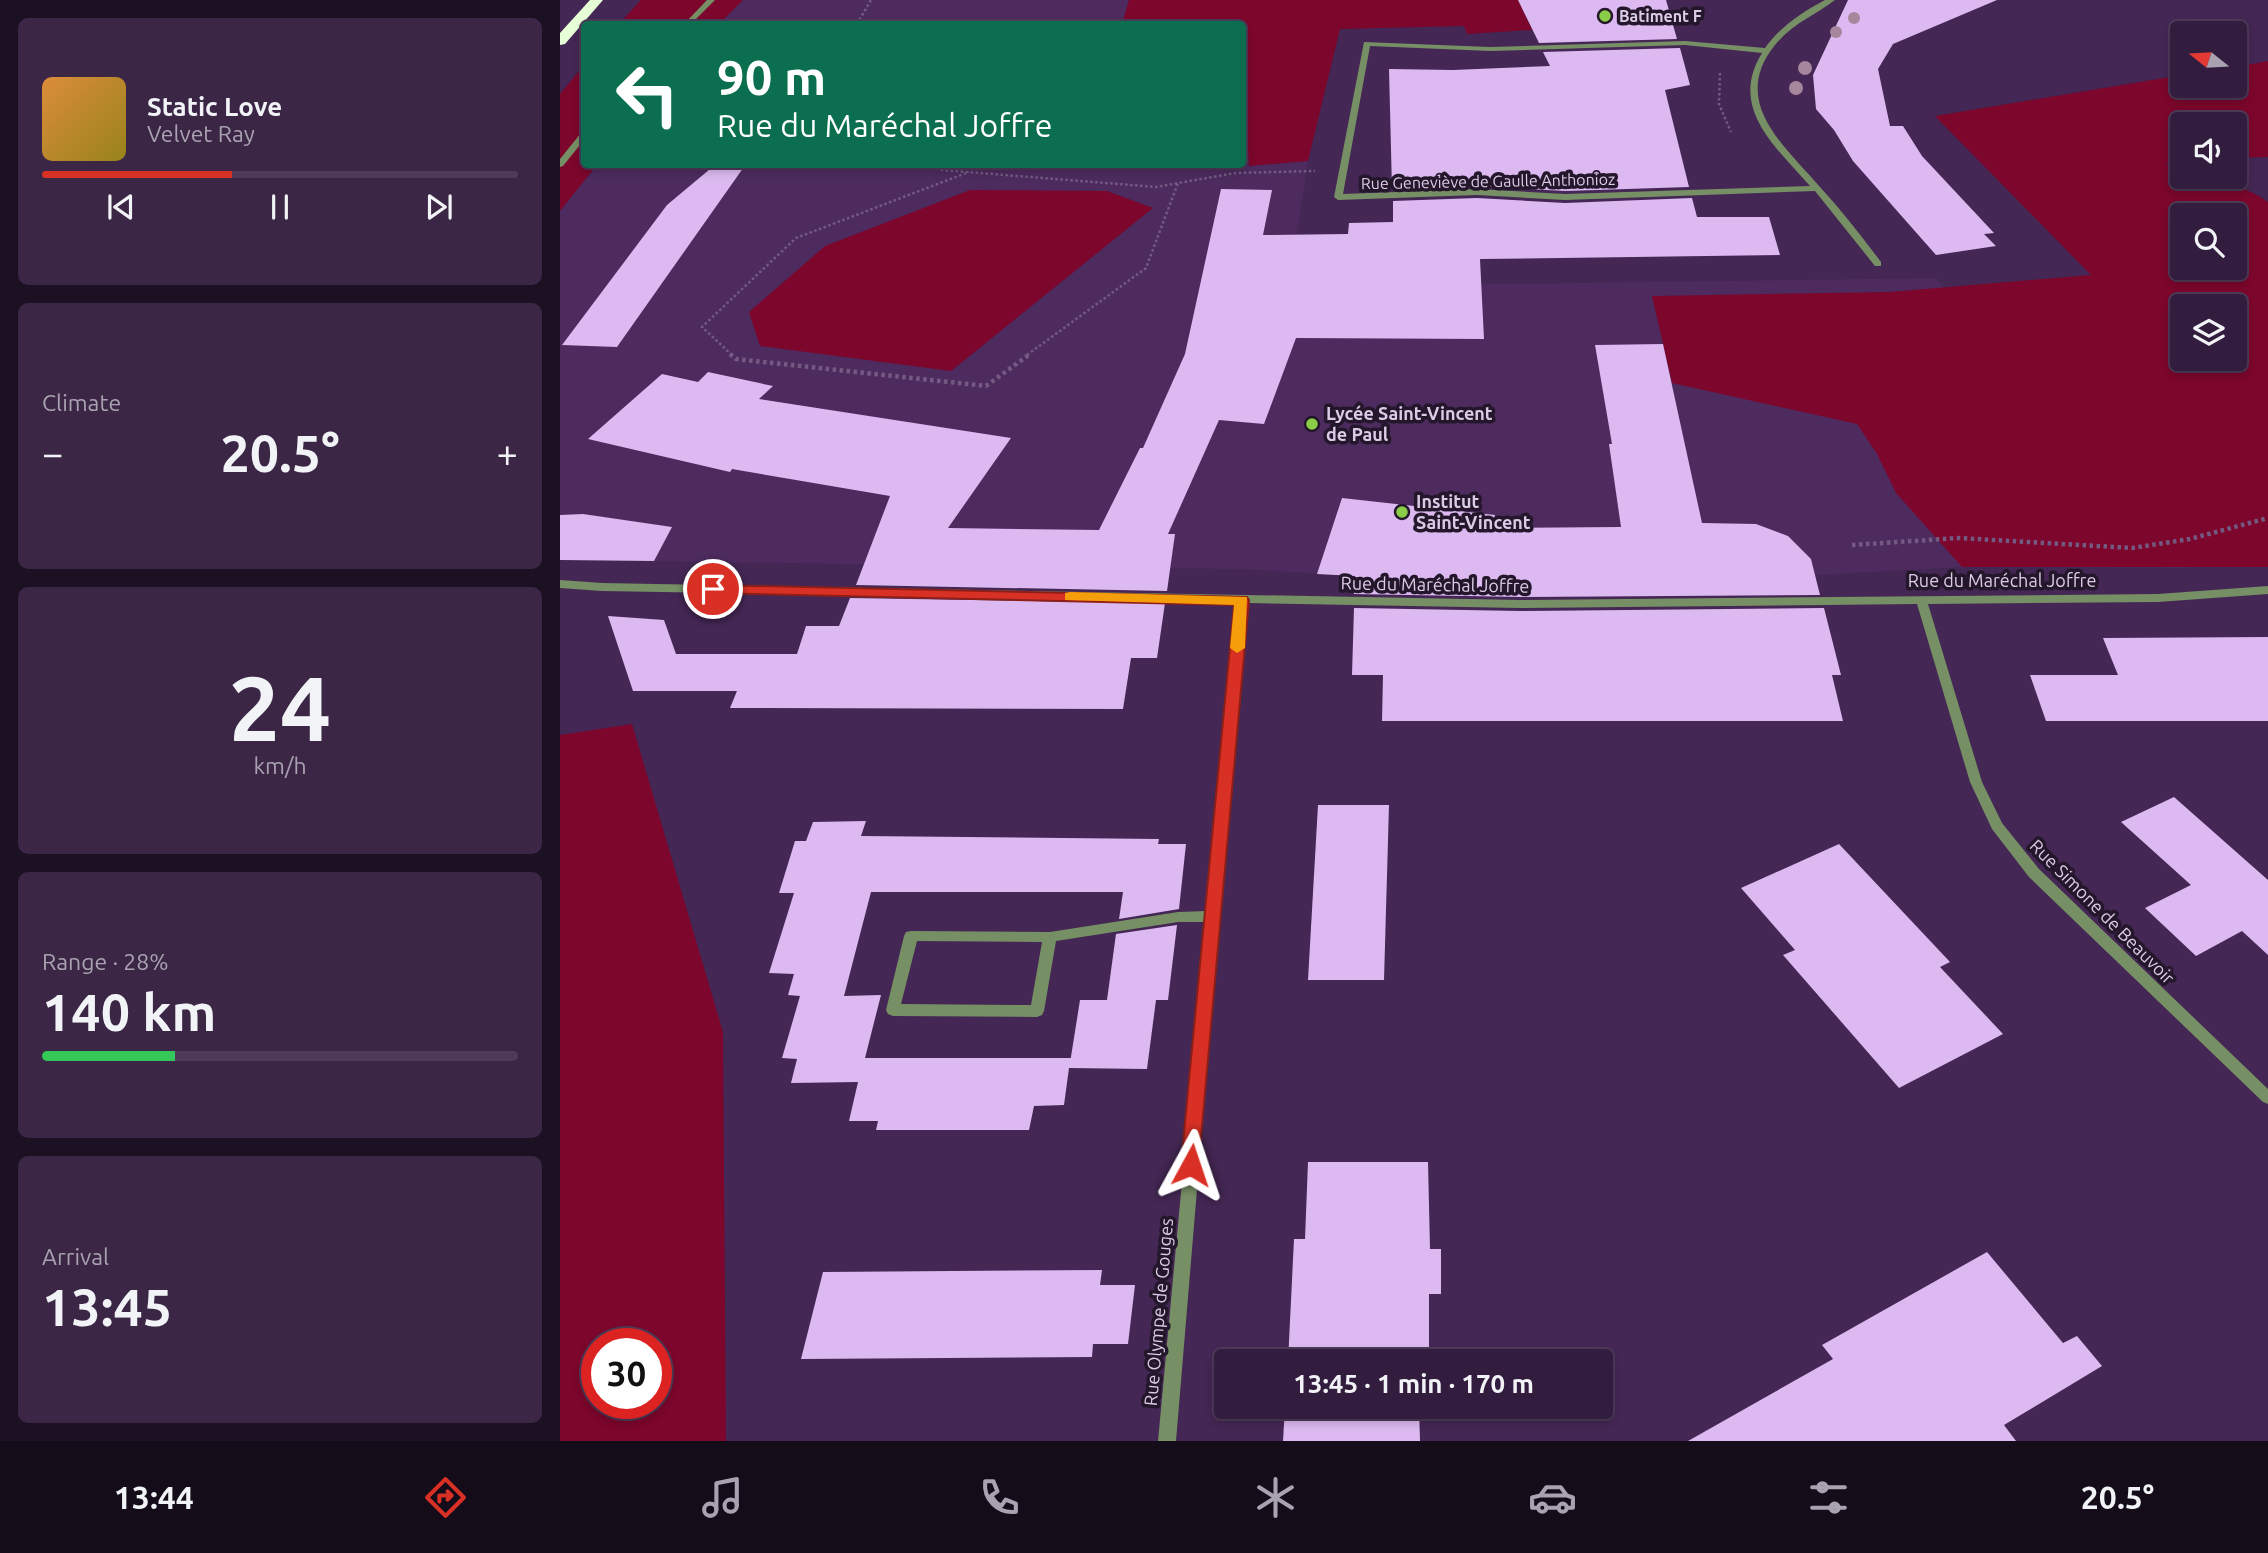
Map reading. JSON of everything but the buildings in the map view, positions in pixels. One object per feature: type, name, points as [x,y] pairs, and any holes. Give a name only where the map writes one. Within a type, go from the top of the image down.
[{"type":"highway","points":[[560,41],[597,0]]},
{"type":"street","points":[[690,21],[711,0]]},
{"type":"street","points":[[1831,0],[1794,20],[1766,51],[1755,82],[1759,116],[1774,140],[1817,188],[1878,264]]},
{"type":"street","name":"Rue Geneviève de Gaulle Anthonioz","points":[[1766,51],[1685,43],[1490,49],[1367,44],[1338,197],[1477,192],[1565,197],[1817,188]]},
{"type":"street","points":[[560,164],[581,139]]},
{"type":"street","name":"Rue du Maréchal Joffre","points":[[560,584],[602,587],[1521,604],[2158,598],[2268,590]]},
{"type":"street","name":"Rue du Maréchal Joffre","points":[[560,591],[602,587]]},
{"type":"street","name":"Rue Simone de Beauvoir","points":[[1921,599],[1976,782],[1997,825],[2034,873],[2268,1098]]},
{"type":"street","name":"Rue Olympe de Gouges","points":[[1167,1441],[1241,600]]},
{"type":"street","points":[[1050,937],[1037,1012],[893,1010],[911,936],[1050,937],[1178,917],[1213,916]]},
{"type":"path","points":[[859,21],[871,0]]},
{"type":"path","points":[[941,168],[1156,187],[1235,173],[1342,170]]},
{"type":"path","points":[[969,172],[796,238],[702,327],[736,359],[986,386],[1146,268],[1178,183]]},
{"type":"path","points":[[1852,545],[1959,538],[2132,548],[2190,539],[2268,518]]},
{"type":"shaded area","points":[[641,0],[743,0],[722,21],[622,21]]},
{"type":"shaded area","name":"Lycée Saint-Vincent de Paul","points":[[743,0],[1338,0],[1314,121],[1289,287],[1936,278],[2189,568],[1962,567],[1815,575],[1526,580],[1388,577],[1237,569],[560,560],[560,211],[595,168],[1246,168],[1246,21],[722,21]]},
{"type":"shaded area","points":[[1129,0],[1541,0],[1519,2],[1532,30],[1467,34],[1464,26],[1340,29],[1308,161],[1249,166],[1246,21],[1123,21]]},
{"type":"shaded area","points":[[2268,61],[2268,157],[2247,158],[2247,112],[2170,112],[2170,163],[2165,164],[2170,166],[2170,189],[2244,189],[2268,202],[2268,567],[1962,567],[1896,493],[1877,454],[1857,424],[1672,383],[1652,296],[1889,292],[2091,275],[1935,116],[2170,77],[2170,98],[2247,98],[2247,65]]},
{"type":"shaded area","points":[[581,69],[581,168],[595,168],[560,211],[560,94]]},
{"type":"shaded area","points":[[970,190],[1107,191],[1153,208],[951,371],[760,346],[749,312],[825,246]]},
{"type":"shaded area","points":[[632,724],[723,1032],[726,1441],[560,1441],[560,735]]},
{"type":"slow traffic","points":[[1070,597],[1241,600],[1237,648]]},
{"type":"place","name":"Batiment F","points":[[1605,16]]},
{"type":"place","name":"Lycée Saint-Vincent de Paul","points":[[1312,424]]},
{"type":"place","name":"Institut Saint-Vincent","points":[[1402,512]]},
{"type":"route","points":[[713,589],[1241,600],[1191,1165]]}]
